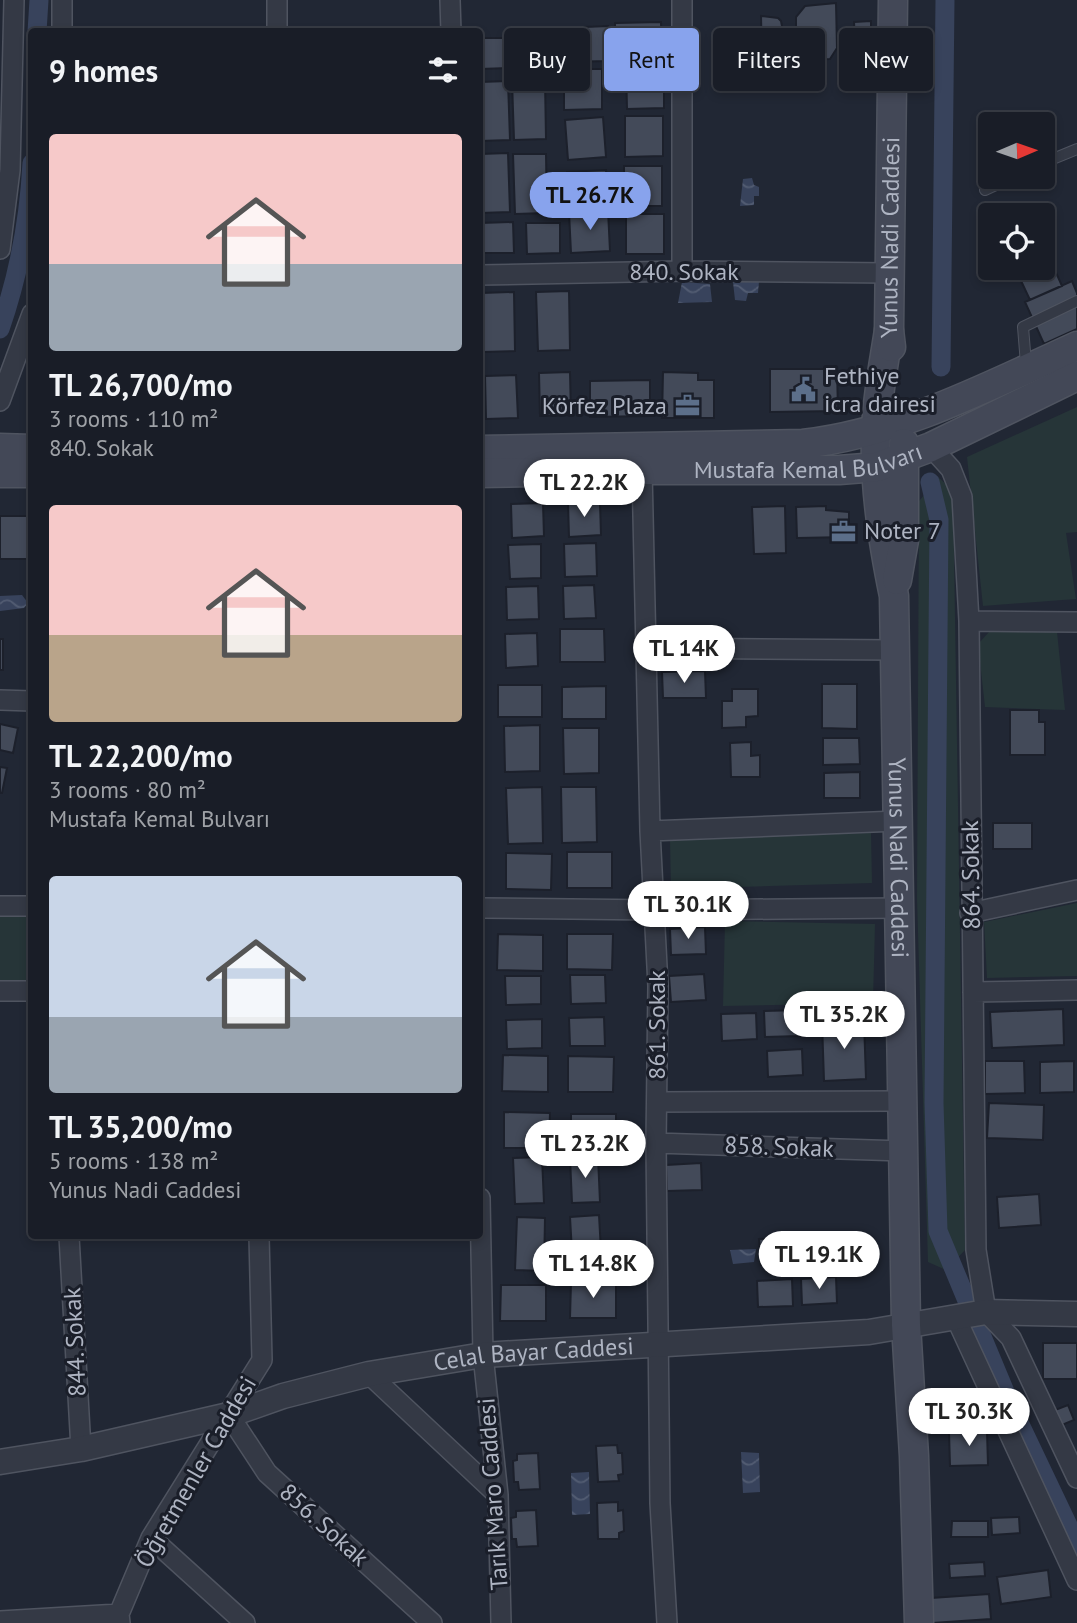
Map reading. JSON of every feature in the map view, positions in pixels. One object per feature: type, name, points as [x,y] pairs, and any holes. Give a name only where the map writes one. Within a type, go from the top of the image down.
[{"type":"main road","name":"Yunus Nadi Caddesi","points":[[893,0],[889,330],[876,430],[882,541],[894,596]]},
{"type":"main road","name":"Yunus Nadi Caddesi","points":[[889,330],[905,458],[904,540],[894,596],[906,1325],[914,1456],[919,1623]]},
{"type":"main road","name":"Mustafa Kemal Bulvarı","points":[[483,450],[803,444],[838,440],[876,430],[975,393],[1077,346]]},
{"type":"main road","name":"Mustafa Kemal Bulvarı","points":[[483,473],[839,470],[877,467],[932,447],[1077,376]]},
{"type":"main road","points":[[0,448],[28,449]]},
{"type":"main road","points":[[0,473],[28,474]]},
{"type":"street","points":[[0,249],[10,170],[14,0]]},
{"type":"street","points":[[62,0],[62,28]]},
{"type":"street","points":[[277,0],[277,28]]},
{"type":"street","points":[[450,0],[451,28]]},
{"type":"street","points":[[682,0],[682,271]]},
{"type":"street","name":"840. Sokak","points":[[483,275],[682,271],[889,273]]},
{"type":"street","points":[[0,401],[28,325]]},
{"type":"street","name":"864. Sokak","points":[[932,447],[951,469],[962,497],[968,621],[976,1250],[985,1312]]},
{"type":"street","name":"861. Sokak","points":[[642,470],[650,831],[658,986],[656,1143],[660,1503],[667,1623]]},
{"type":"street","points":[[968,621],[1077,622]]},
{"type":"street","points":[[646,648],[895,650]]},
{"type":"street","points":[[0,699],[28,701]]},
{"type":"street","points":[[650,831],[898,821]]},
{"type":"street","points":[[970,913],[1077,890]]},
{"type":"street","points":[[0,906],[28,906]]},
{"type":"street","points":[[483,908],[900,908]]},
{"type":"street","points":[[973,992],[1077,990]]},
{"type":"street","points":[[0,991],[28,991]]},
{"type":"street","points":[[656,1102],[902,1101]]},
{"type":"street","name":"858. Sokak","points":[[656,1143],[903,1151]]},
{"type":"street","name":"844. Sokak","points":[[69,1239],[81,1449]]},
{"type":"street","name":"Öğretmenler Caddesi","points":[[119,1618],[151,1538],[262,1360],[259,1239]]},
{"type":"street","name":"Tarık Maro Caddesi","points":[[481,1239],[483,1354],[498,1495],[501,1623]]},
{"type":"street","points":[[985,1312],[1010,1338],[1077,1478]]},
{"type":"street","name":"Celal Bayar Caddesi","points":[[0,1462],[81,1449],[229,1415],[284,1396],[369,1374],[483,1354],[869,1332],[985,1312],[1077,1314]]},
{"type":"street","points":[[957,1317],[1077,1580]]},
{"type":"street","points":[[369,1374],[498,1495]]},
{"type":"street","name":"856. Sokak","points":[[229,1415],[267,1473],[432,1623]]},
{"type":"street","points":[[151,1538],[245,1623]]},
{"type":"street","points":[[0,1621],[119,1618]]},
{"type":"lane","points":[[1055,158],[1077,149]]},
{"type":"lane","points":[[1027,369],[1023,327],[1077,302]]},
{"type":"shaded area","points":[[1077,407],[1077,532],[1066,533],[1076,599],[983,606],[967,457]]},
{"type":"shaded area","points":[[939,478],[953,490],[965,1250],[946,1270],[928,1262],[917,899],[919,501]]},
{"type":"shaded area","points":[[989,632],[1057,632],[1065,710],[985,707],[978,644]]},
{"type":"shaded area","points":[[871,833],[872,883],[671,889],[670,839]]},
{"type":"shaded area","points":[[1077,903],[1077,976],[987,978],[984,922]]},
{"type":"shaded area","points":[[0,916],[28,916],[28,980],[0,980]]},
{"type":"shaded area","points":[[725,921],[875,924],[873,1003],[723,1006]]},
{"type":"water","points":[[752,178],[754,185],[759,187],[759,196],[754,196],[754,205],[740,206],[743,179]]},
{"type":"water","points":[[759,281],[758,293],[748,293],[746,301],[735,300],[733,282]]},
{"type":"water","points":[[682,282],[710,284],[712,302],[678,303]]},
{"type":"water","points":[[22,595],[28,603],[24,608],[0,611],[0,596]]},
{"type":"water","points":[[756,1249],[754,1262],[733,1264],[730,1250]]},
{"type":"water","points":[[741,1452],[759,1453],[760,1492],[743,1493]]},
{"type":"water","points":[[589,1472],[590,1514],[572,1515],[571,1473]]},
{"type":"building","points":[[836,3],[837,48],[830,59],[825,59],[825,28],[796,28],[796,17],[805,6]]},
{"type":"building","points":[[761,16],[778,18],[782,28],[761,28]]},
{"type":"building","points":[[871,21],[871,28],[854,28],[854,22]]},
{"type":"building","points":[[661,22],[661,28],[615,28],[615,23]]},
{"type":"building","points":[[608,26],[604,28],[604,61],[590,61],[590,28],[561,28]]},
{"type":"building","points":[[483,38],[504,38],[504,68],[483,69]]},
{"type":"building","points":[[590,69],[602,69],[602,109],[564,110],[564,91],[590,91]]},
{"type":"building","points":[[504,81],[504,91],[508,91],[510,140],[483,141],[483,82]]},
{"type":"building","points":[[512,91],[545,91],[546,139],[514,140]]},
{"type":"building","points":[[627,91],[664,91],[664,108],[627,109]]},
{"type":"building","points":[[625,116],[663,116],[663,156],[625,157]]},
{"type":"building","points":[[603,117],[606,157],[568,160],[565,120]]},
{"type":"building","points":[[508,153],[510,212],[483,213],[483,154]]},
{"type":"building","points":[[513,154],[546,154],[547,213],[515,214]]},
{"type":"building","points":[[624,166],[662,166],[662,206],[624,206]]},
{"type":"building","points":[[606,170],[608,210],[569,212],[567,172]]},
{"type":"building","points":[[608,210],[610,251],[571,253],[569,212]]},
{"type":"building","points":[[626,214],[664,214],[664,254],[626,254]]},
{"type":"building","points":[[513,222],[514,253],[483,253],[483,223]]},
{"type":"building","points":[[526,223],[560,223],[560,253],[527,254]]},
{"type":"building","points":[[1055,270],[1062,286],[1030,300],[1021,280],[1055,280]]},
{"type":"building","points":[[1072,281],[1077,293],[1077,329],[1044,344],[1025,302]]},
{"type":"building","points":[[569,291],[570,350],[538,351],[536,292]]},
{"type":"building","points":[[514,292],[515,351],[483,352],[483,293]]},
{"type":"building","name":"Fethiye icra dairesi","points":[[770,369],[837,369],[838,411],[770,412]]},
{"type":"building","points":[[570,372],[571,415],[540,416],[539,373]]},
{"type":"building","points":[[663,372],[698,373],[698,380],[714,380],[714,418],[662,418]]},
{"type":"building","points":[[516,375],[518,418],[486,419],[485,376]]},
{"type":"building","points":[[650,380],[650,416],[590,417],[590,381]]},
{"type":"building","points":[[600,502],[601,535],[569,537],[568,503]]},
{"type":"building","points":[[543,503],[544,536],[512,538],[511,504]]},
{"type":"building","points":[[785,506],[786,553],[754,554],[752,507]]},
{"type":"building","points":[[826,506],[826,510],[849,512],[849,537],[797,538],[796,507]]},
{"type":"building","points":[[0,516],[28,516],[28,559],[0,559]]},
{"type":"building","points":[[596,543],[597,576],[565,577],[564,544]]},
{"type":"building","points":[[541,544],[541,578],[510,579],[508,545]]},
{"type":"building","points":[[594,585],[596,618],[564,619],[563,586]]},
{"type":"building","points":[[538,586],[539,619],[507,620],[506,587]]},
{"type":"building","points":[[560,629],[604,629],[605,662],[560,662]]},
{"type":"building","points":[[537,633],[538,666],[506,668],[505,634]]},
{"type":"building","points":[[0,639],[3,639],[3,670],[0,670]]},
{"type":"building","points":[[705,671],[706,698],[663,698],[662,672]]},
{"type":"building","points":[[822,684],[857,684],[857,729],[822,728]]},
{"type":"building","points":[[498,685],[542,685],[542,717],[498,717]]},
{"type":"building","points":[[606,686],[606,719],[562,719],[562,687]]},
{"type":"building","points":[[732,689],[758,689],[758,716],[746,717],[746,727],[722,728],[722,701],[732,701]]},
{"type":"building","points":[[1010,710],[1039,710],[1039,722],[1045,722],[1045,755],[1010,755]]},
{"type":"building","points":[[0,724],[18,728],[13,753],[0,750]]},
{"type":"building","points":[[540,725],[540,771],[505,772],[504,726]]},
{"type":"building","points":[[563,728],[599,728],[599,773],[564,774]]},
{"type":"building","points":[[823,738],[859,738],[860,764],[823,765]]},
{"type":"building","points":[[751,742],[751,756],[760,755],[760,777],[731,777],[730,743]]},
{"type":"building","points":[[0,767],[7,768],[2,793],[0,793]]},
{"type":"building","points":[[860,772],[860,798],[824,798],[824,773]]},
{"type":"building","points":[[542,787],[543,843],[508,844],[506,788]]},
{"type":"building","points":[[561,787],[596,787],[597,842],[562,843]]},
{"type":"building","points":[[993,823],[1032,823],[1032,849],[993,849]]},
{"type":"building","points":[[567,852],[612,852],[612,888],[567,888]]},
{"type":"building","points":[[506,853],[552,854],[551,890],[506,889]]},
{"type":"building","points":[[705,927],[706,954],[671,955],[670,929]]},
{"type":"building","points":[[498,934],[543,935],[543,971],[497,970]]},
{"type":"building","points":[[567,934],[613,934],[612,970],[567,969]]},
{"type":"building","points":[[704,974],[706,1000],[671,1002],[669,976]]},
{"type":"building","points":[[570,975],[605,975],[606,1003],[571,1004]]},
{"type":"building","points":[[505,976],[541,976],[541,1004],[506,1005]]},
{"type":"building","points":[[1063,1009],[1064,1045],[992,1048],[990,1012]]},
{"type":"building","points":[[799,1010],[800,1036],[765,1037],[764,1011]]},
{"type":"building","points":[[756,1013],[757,1039],[722,1041],[721,1014]]},
{"type":"building","points":[[604,1017],[605,1046],[570,1046],[569,1018]]},
{"type":"building","points":[[542,1019],[542,1048],[507,1049],[506,1020]]},
{"type":"building","points":[[864,1021],[866,1079],[824,1081],[822,1022]]},
{"type":"building","points":[[802,1049],[803,1075],[768,1077],[767,1051]]},
{"type":"building","points":[[503,1055],[548,1056],[548,1092],[502,1091]]},
{"type":"building","points":[[568,1056],[614,1057],[613,1092],[568,1092]]},
{"type":"building","points":[[985,1061],[1024,1061],[1025,1093],[985,1094]]},
{"type":"building","points":[[1074,1061],[1074,1092],[1040,1093],[1040,1062]]},
{"type":"building","points":[[989,1103],[1044,1105],[1043,1140],[987,1138]]},
{"type":"building","points":[[504,1112],[550,1113],[549,1148],[504,1148]]},
{"type":"building","points":[[571,1114],[616,1114],[616,1150],[571,1150]]},
{"type":"building","points":[[542,1157],[544,1203],[515,1204],[513,1158]]},
{"type":"building","points":[[598,1157],[600,1202],[572,1203],[570,1158]]},
{"type":"building","points":[[701,1163],[702,1190],[667,1191],[666,1165]]},
{"type":"building","points":[[1039,1194],[1041,1225],[999,1228],[997,1197]]},
{"type":"building","points":[[599,1215],[602,1269],[573,1270],[570,1217]]},
{"type":"building","points":[[517,1217],[545,1218],[544,1271],[515,1270]]},
{"type":"building","points":[[845,1234],[845,1260],[810,1262],[809,1235]]},
{"type":"building","points":[[794,1238],[796,1264],[761,1265],[759,1239]]},
{"type":"building","points":[[836,1277],[837,1303],[802,1305],[801,1279]]},
{"type":"building","points":[[792,1279],[793,1306],[758,1307],[757,1281]]},
{"type":"building","points":[[571,1282],[616,1283],[616,1318],[570,1318]]},
{"type":"building","points":[[501,1285],[546,1285],[546,1321],[500,1321]]},
{"type":"building","points":[[1043,1343],[1077,1343],[1077,1379],[1043,1379]]},
{"type":"building","points":[[1068,1405],[1074,1420],[1062,1425],[1055,1410]]},
{"type":"building","points":[[987,1431],[988,1465],[950,1466],[949,1432]]},
{"type":"building","points":[[617,1445],[618,1453],[622,1453],[623,1474],[618,1475],[619,1481],[598,1482],[596,1446]]},
{"type":"building","points":[[538,1453],[540,1489],[519,1490],[518,1482],[514,1482],[513,1461],[517,1460],[517,1454]]},
{"type":"building","points":[[618,1502],[618,1511],[623,1510],[624,1531],[619,1533],[619,1539],[598,1539],[597,1503]]},
{"type":"building","points":[[536,1510],[538,1546],[517,1547],[516,1539],[512,1539],[511,1518],[516,1517],[516,1511]]},
{"type":"building","points":[[1019,1517],[1020,1533],[992,1535],[991,1518]]},
{"type":"building","points":[[952,1521],[988,1521],[988,1537],[951,1537]]},
{"type":"building","points":[[984,1562],[985,1576],[950,1578],[949,1564]]},
{"type":"building","points":[[1048,1570],[1051,1597],[1001,1604],[997,1577]]},
{"type":"building","points":[[989,1594],[991,1619],[932,1623],[931,1598]]},
{"type":"waterway","points":[[37,28],[39,0]]},
{"type":"waterway","points":[[941,367],[945,0]]},
{"type":"waterway","points":[[0,329],[13,288],[28,205]]},
{"type":"waterway","points":[[930,482],[939,520],[934,1103],[938,1231],[1008,1399],[1077,1544]]},
{"type":"place","name":"Fethiye icra dairesi","points":[[804,390]]},
{"type":"place","name":"Körfez Plaza","points":[[687,406]]},
{"type":"place","name":"Noter 7","points":[[844,531]]}]
